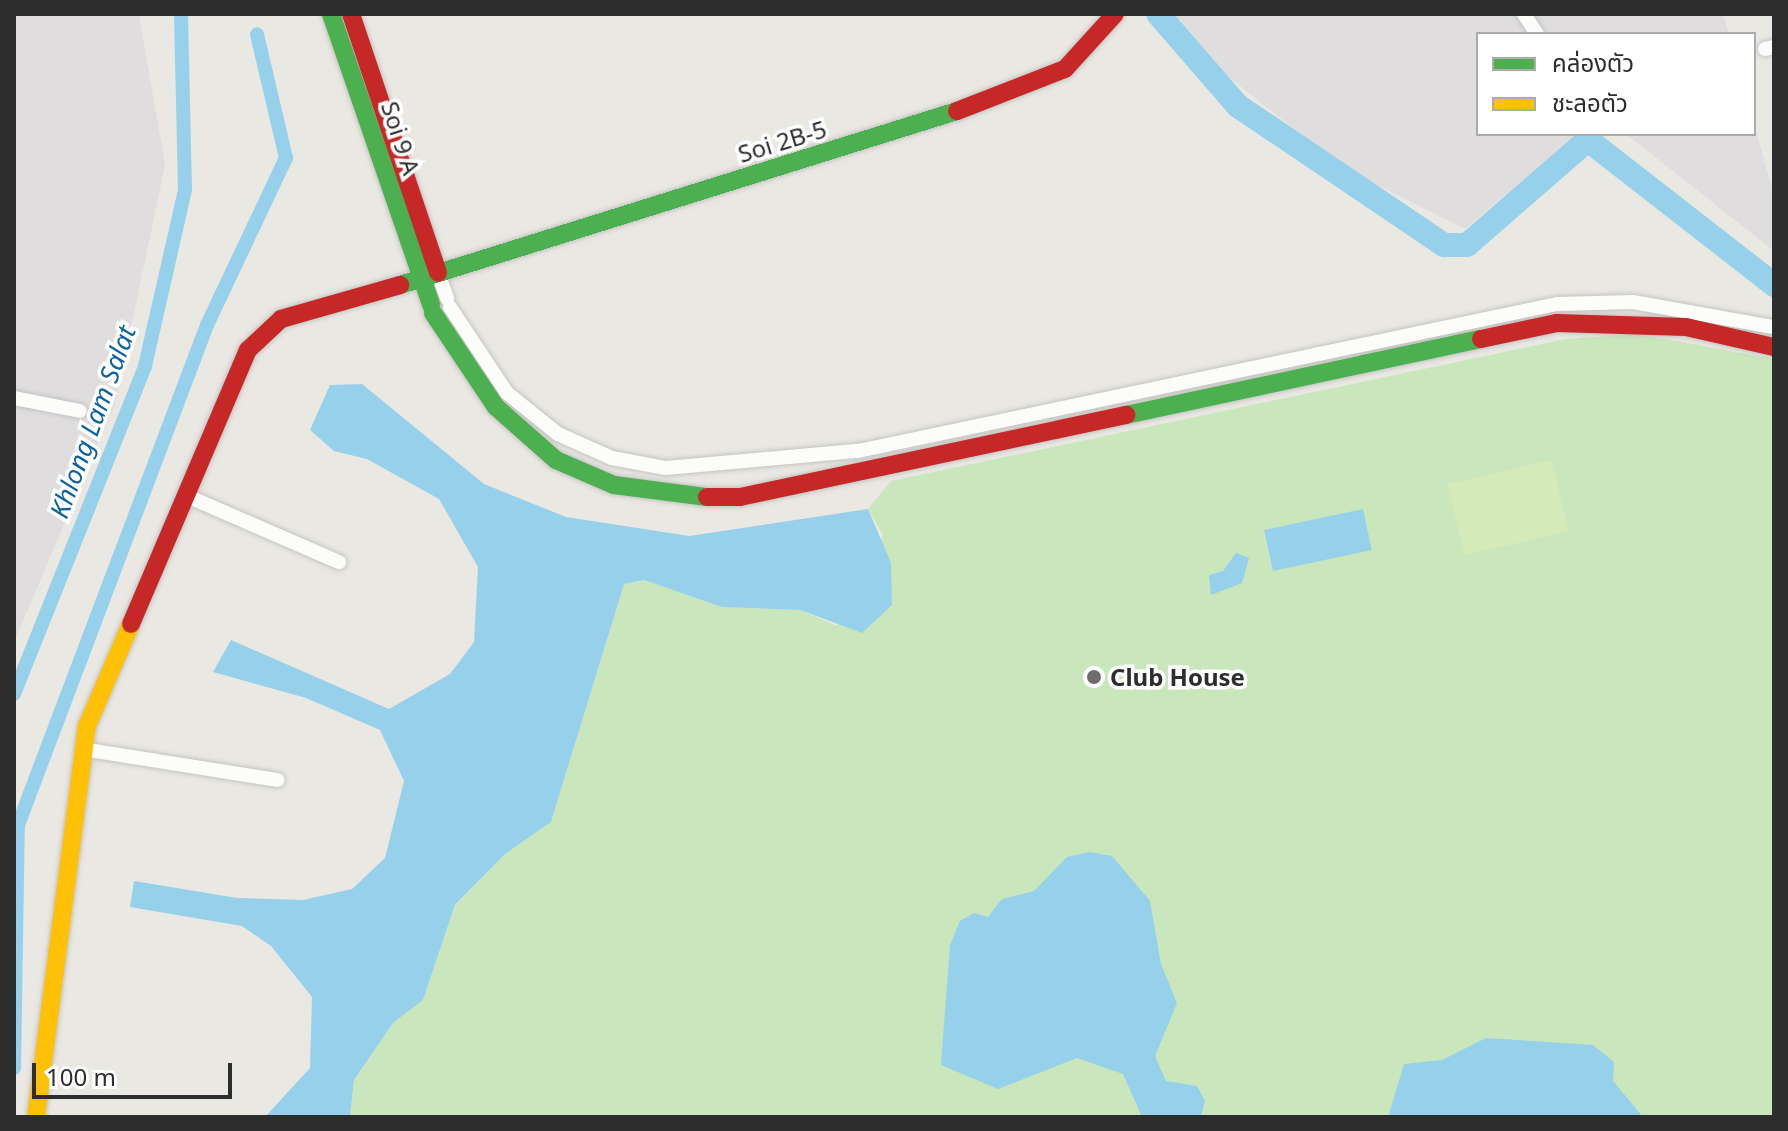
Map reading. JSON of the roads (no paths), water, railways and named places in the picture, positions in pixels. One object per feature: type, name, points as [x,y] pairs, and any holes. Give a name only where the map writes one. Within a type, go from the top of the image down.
[{"type":"street","name":"Soi 9 A","points":[[331,14],[352,34]]},
{"type":"street","name":"Soi 9 A","points":[[351,14],[352,34],[440,306],[496,407],[556,460],[614,485],[671,498],[740,497],[1557,323],[1686,327],[1774,347]]},
{"type":"street","name":"Soi 2B-5","points":[[36,1117],[82,749],[120,641],[187,496],[215,417],[259,340],[281,319],[327,301],[430,276],[1017,92],[1065,69],[1115,14]]},
{"type":"street","points":[[1524,14],[1536,32]]},
{"type":"street","points":[[440,306],[507,393],[558,434],[612,458],[666,468],[858,451],[1557,304],[1633,302],[1774,327]]},
{"type":"street","points":[[14,398],[80,411]]},
{"type":"street","points":[[187,496],[339,562]]},
{"type":"street","points":[[82,749],[278,780]]},
{"type":"water","points":[[362,384],[484,484],[566,517],[689,536],[868,509],[891,563],[892,605],[862,633],[800,610],[722,607],[644,580],[624,584],[551,822],[505,854],[455,905],[423,1000],[393,1023],[354,1080],[350,1117],[265,1117],[310,1068],[312,997],[271,946],[242,926],[130,907],[134,881],[237,898],[303,900],[352,889],[385,858],[404,781],[380,730],[306,698],[213,672],[231,640],[389,709],[450,674],[474,642],[478,567],[439,499],[367,459],[334,451],[310,430],[330,385]]},
{"type":"water","points":[[1363,509],[1372,550],[1273,571],[1264,530]]},
{"type":"water","points":[[1236,553],[1249,558],[1242,583],[1211,595],[1209,575],[1223,571]]},
{"type":"water","points":[[1090,852],[1112,856],[1150,901],[1161,964],[1177,1003],[1155,1056],[1166,1081],[1197,1086],[1205,1101],[1201,1117],[1142,1117],[1123,1074],[1077,1058],[998,1089],[941,1065],[950,945],[960,921],[974,913],[988,917],[1002,899],[1034,891],[1067,857]]},
{"type":"water","points":[[1486,1038],[1593,1045],[1614,1062],[1613,1081],[1643,1117],[1388,1117],[1404,1064],[1442,1060]]},
{"type":"waterway","name":"Khlong Lam Salat","points":[[14,694],[145,366],[185,190],[181,14]]},
{"type":"waterway","points":[[1158,14],[1238,106],[1444,245],[1467,245],[1588,140],[1774,285]]},
{"type":"waterway","points":[[14,1068],[18,825],[207,325],[286,158],[257,34]]},
{"type":"place","name":"Club House","points":[[1094,677]]}]
